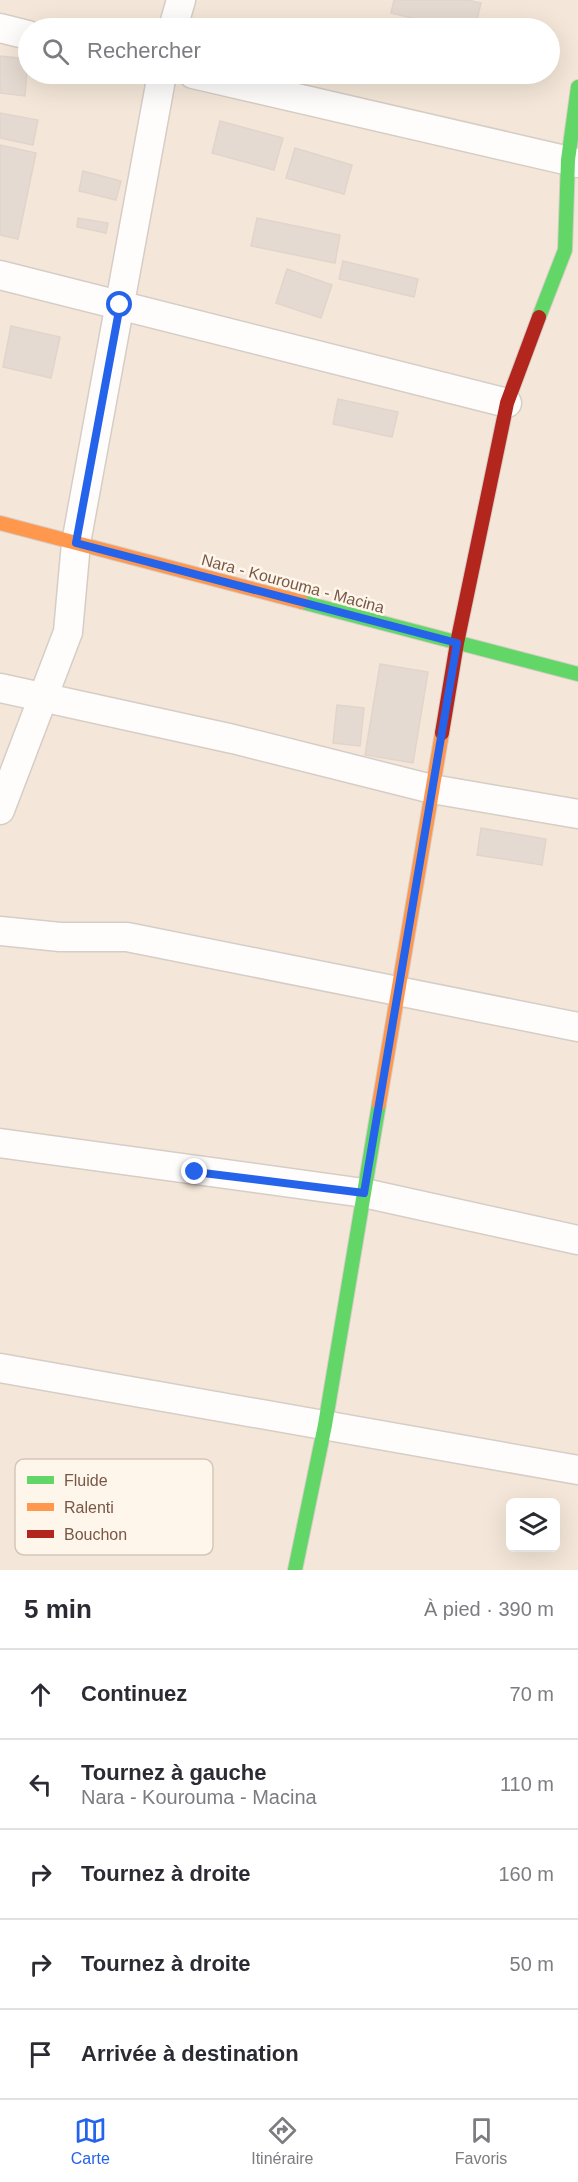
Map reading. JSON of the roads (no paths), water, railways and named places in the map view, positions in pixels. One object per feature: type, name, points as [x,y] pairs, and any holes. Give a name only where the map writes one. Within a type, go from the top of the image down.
[{"type":"street","points":[[176,18],[181,0]]},
{"type":"street","points":[[0,28],[18,32]]},
{"type":"street","points":[[0,810],[68,632],[76,543],[160,84]]},
{"type":"street","points":[[237,84],[573,161]]},
{"type":"street","points":[[295,1570],[325,1425],[457,643],[507,403],[565,250],[578,87]]},
{"type":"street","points":[[0,275],[507,403]]},
{"type":"street","name":"Nara - Kourouma - Macina","points":[[0,523],[578,674]]},
{"type":"street","points":[[0,688],[233,739],[432,789],[578,814]]},
{"type":"street","points":[[0,931],[60,938],[127,937],[182,950],[398,989],[578,1027]]},
{"type":"street","points":[[0,1143],[364,1193],[578,1240]]},
{"type":"street","points":[[0,1368],[578,1470]]}]
